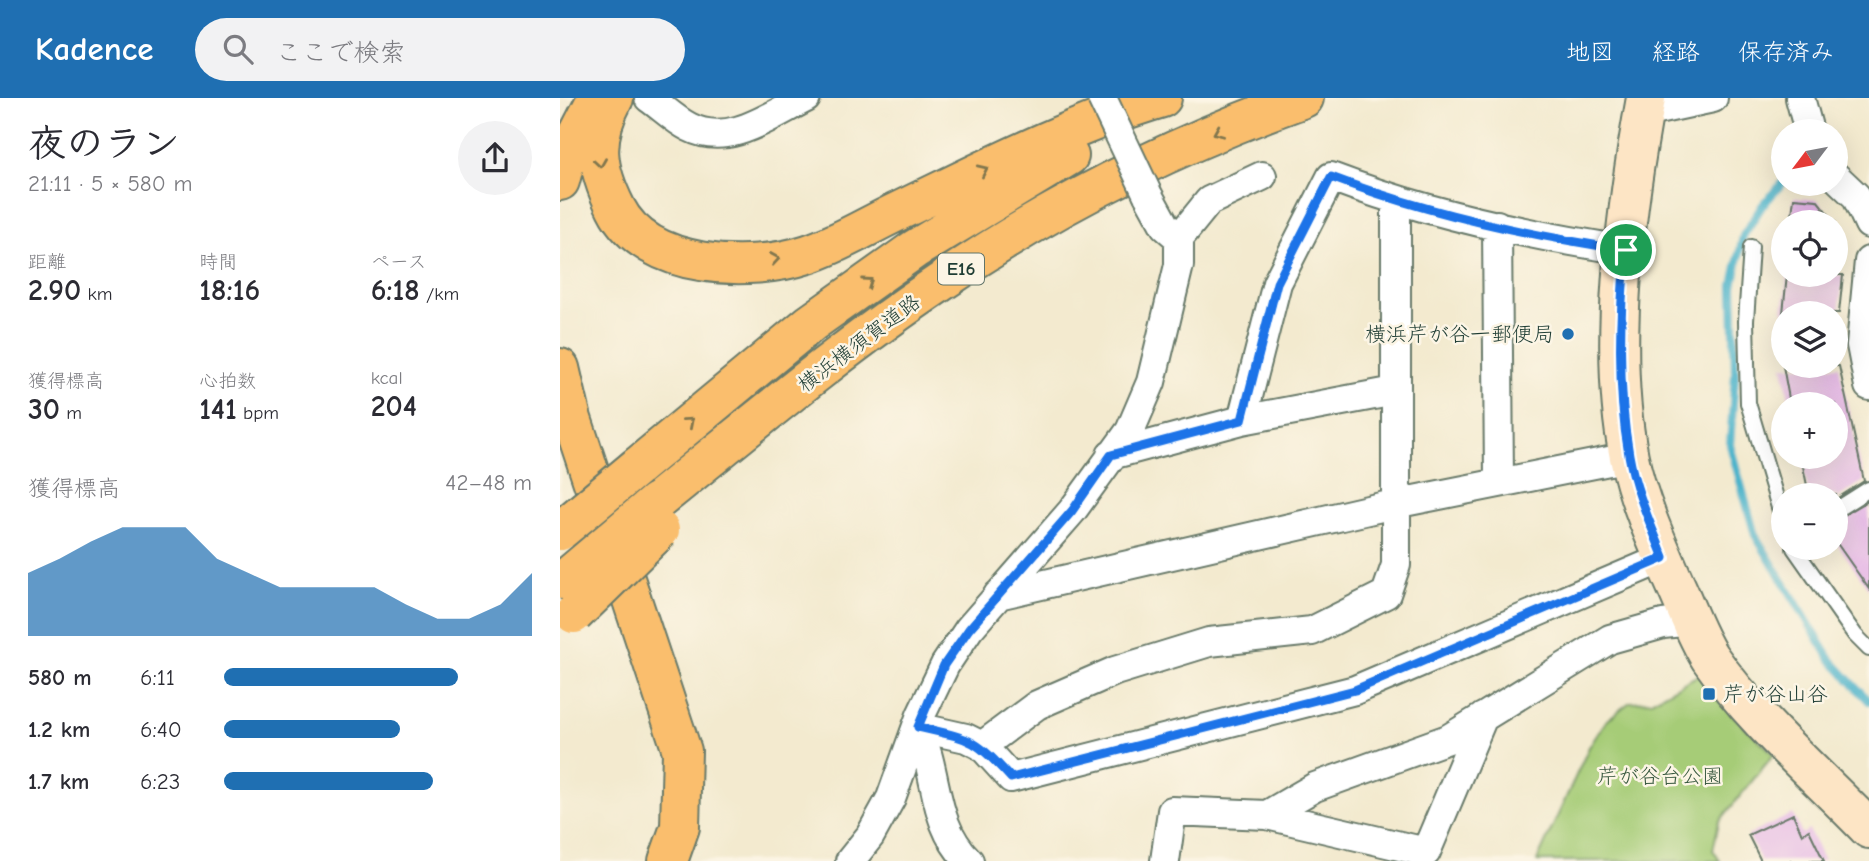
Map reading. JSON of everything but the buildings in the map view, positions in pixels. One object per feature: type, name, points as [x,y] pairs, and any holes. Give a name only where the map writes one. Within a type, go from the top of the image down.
[{"type":"highway","points":[[560,116],[568,98]]},
{"type":"highway","points":[[560,181],[566,158],[598,98]]},
{"type":"highway","points":[[614,98],[597,141],[603,183],[620,215],[652,245],[698,262],[752,263],[807,254],[993,166],[1123,109],[1162,98]]},
{"type":"highway","name":"横浜横須賀道路","points":[[560,531],[800,331],[915,249],[1074,153],[1188,98]]},
{"type":"highway","name":"横浜横須賀道路","points":[[565,602],[841,354],[940,282],[1018,232],[1095,189],[1177,150],[1304,98]]},
{"type":"highway","points":[[560,368],[572,419],[682,751],[680,827],[668,861]]},
{"type":"highway","points":[[560,448],[659,734],[665,804],[652,861]]},
{"type":"street","points":[[657,103],[689,127],[713,134],[753,125],[806,98]]},
{"type":"street","points":[[1102,98],[1165,226],[1180,238]]},
{"type":"street","points":[[1713,98],[1645,106],[1620,314],[1621,386],[1629,457],[1664,558],[1711,658],[1747,701],[1869,829]]},
{"type":"street","points":[[1800,98],[1806,119]]},
{"type":"street","points":[[850,861],[870,836],[891,798],[944,665],[969,629],[1072,511],[1130,431],[1150,382],[1179,265],[1180,238],[1209,201],[1262,176]]},
{"type":"street","points":[[1242,420],[1277,283],[1331,177],[1396,201],[1555,239],[1626,250]]},
{"type":"street","points":[[1848,188],[1856,196],[1869,224]]},
{"type":"street","points":[[982,746],[1037,705],[1115,671],[1209,642],[1312,631],[1386,594],[1396,565],[1396,201]]},
{"type":"street","points":[[1497,225],[1499,481]]},
{"type":"street","points":[[1869,261],[1865,343],[1869,386]]},
{"type":"street","points":[[1111,455],[1242,420],[1395,391]]},
{"type":"street","points":[[998,595],[1499,481],[1629,457]]},
{"type":"street","points":[[918,727],[966,738],[982,746],[1011,778],[1355,690],[1664,558]]},
{"type":"street","points":[[1266,815],[1315,787],[1448,738],[1610,639],[1663,625],[1692,621]]},
{"type":"street","points":[[1165,861],[1172,811],[1266,815],[1426,852],[1483,717]]},
{"type":"street","points":[[918,727],[929,751],[943,825],[969,861]]},
{"type":"lane","points":[[1751,247],[1746,321],[1748,403],[1772,483]]},
{"type":"lane","points":[[1848,502],[1869,489]]},
{"type":"lane","points":[[1802,560],[1855,635],[1869,649]]},
{"type":"green space","name":"芹が谷台公園","points":[[1700,674],[1724,707],[1774,754],[1719,822],[1713,850],[1720,861],[1537,861],[1589,747],[1607,720],[1630,702],[1651,701]]},
{"type":"waterway","points":[[1771,196],[1743,236],[1733,286],[1735,375],[1730,445],[1755,535],[1831,660],[1869,701]]},
{"type":"place","name":"横浜芹が谷一郵便局","points":[[1568,334]]},
{"type":"place","name":"芹が谷山谷","points":[[1709,694]]},
{"type":"route","points":[[1331,177],[1396,201],[1555,239],[1626,250],[1620,314],[1621,386],[1629,457],[1644,509],[1664,558],[1355,690],[1011,778],[982,746],[966,738],[918,727],[944,665],[969,629],[1072,511],[1111,455],[1242,420],[1277,283],[1331,177]]}]
